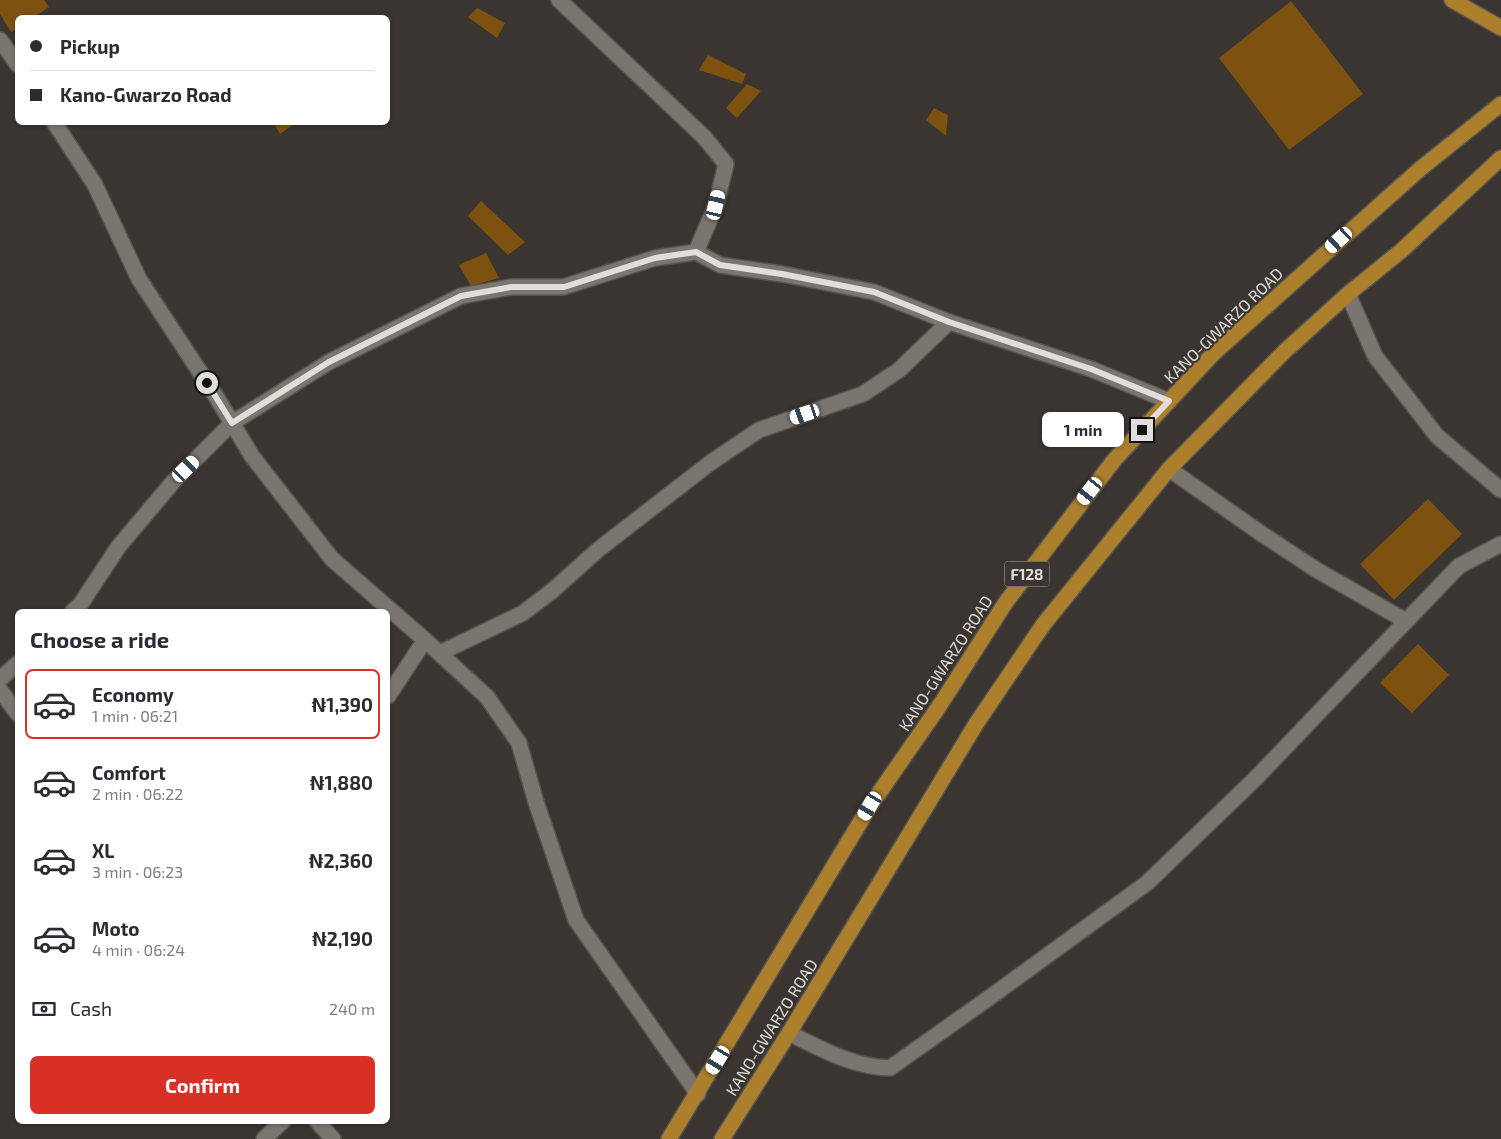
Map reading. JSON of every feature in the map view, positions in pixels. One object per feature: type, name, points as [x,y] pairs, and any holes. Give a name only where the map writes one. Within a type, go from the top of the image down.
[{"type":"main road","points":[[1452,0],[1501,28]]},
{"type":"main road","name":"KANO-GWARZO ROAD","points":[[669,1139],[698,1094],[870,806],[940,705],[1006,602],[1115,459],[1214,353],[1420,168],[1501,104]]},
{"type":"main road","name":"KANO-GWARZO ROAD","points":[[722,1139],[961,750],[1043,625],[1170,469],[1285,350],[1348,294],[1401,251],[1501,158]]},
{"type":"street","points":[[559,0],[704,138],[726,164],[716,205],[696,252]]},
{"type":"street","points":[[0,40],[15,62]]},
{"type":"street","points":[[56,125],[95,185],[139,279],[252,456],[332,559],[389,609]]},
{"type":"street","points":[[75,609],[80,605],[119,546],[173,482],[232,423],[329,362],[461,296],[511,287],[564,287],[655,258],[696,252],[720,265],[782,274],[874,292],[949,322],[1091,369],[1169,401]]},
{"type":"street","points":[[1348,294],[1375,356],[1437,436],[1501,490]]},
{"type":"street","points":[[440,653],[522,613],[552,591],[599,549],[710,463],[759,430],[863,394],[899,370],[949,322]]},
{"type":"street","points":[[1170,469],[1259,532],[1315,568],[1406,620]]},
{"type":"street","points":[[788,1033],[860,1065],[873,1068],[890,1068],[994,995],[1147,883],[1256,778],[1459,566],[1501,544]]},
{"type":"street","points":[[390,610],[487,697],[519,744],[536,802],[576,920],[698,1094]]},
{"type":"street","points":[[390,693],[425,640]]},
{"type":"street","points":[[0,679],[15,666]]},
{"type":"street","points":[[0,690],[15,710]]},
{"type":"street","points":[[264,1139],[280,1124]]},
{"type":"street","points":[[320,1124],[333,1139]]},
{"type":"building","points":[[0,0],[44,0],[49,7],[37,15],[15,15],[15,30],[11,32],[0,14]]},
{"type":"building","points":[[1291,1],[1363,94],[1289,150],[1219,58]]},
{"type":"building","points":[[477,8],[505,23],[497,38],[468,17]]},
{"type":"building","points":[[708,55],[746,74],[742,84],[699,70]]},
{"type":"building","points":[[747,84],[761,91],[737,118],[726,108]]},
{"type":"building","points":[[934,108],[948,115],[946,136],[926,120]]},
{"type":"building","points":[[275,125],[293,125],[280,134]]},
{"type":"building","points":[[481,201],[525,242],[508,255],[468,216]]},
{"type":"building","points":[[486,253],[499,278],[471,286],[459,265]]},
{"type":"building","points":[[1428,499],[1462,534],[1394,600],[1360,564]]},
{"type":"building","points":[[1418,644],[1449,675],[1412,713],[1380,683]]},
{"type":"route","points":[[207,383],[232,423],[329,362],[461,296],[511,287],[564,287],[655,258],[696,252],[720,265],[782,274],[874,292],[949,322],[1030,347],[1091,369],[1169,401],[1142,430]]}]
